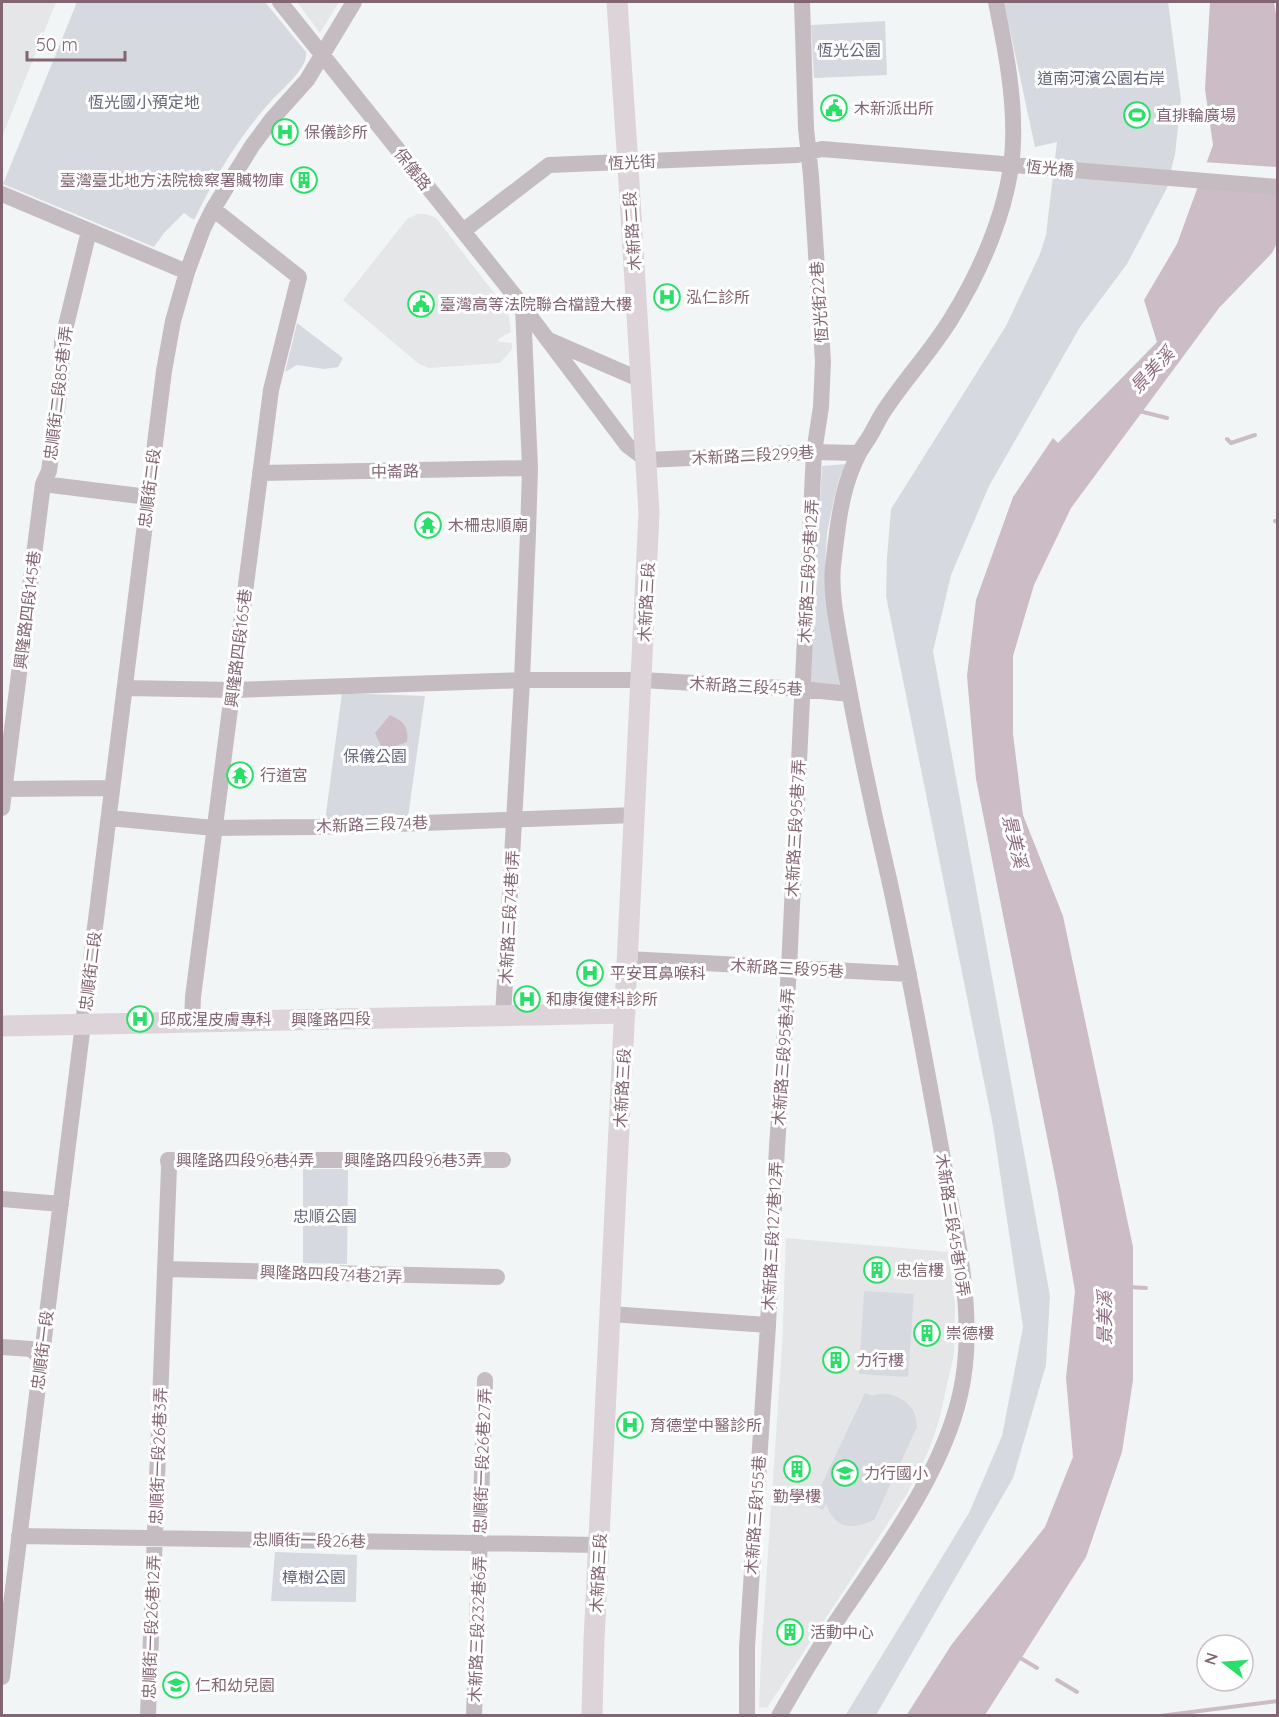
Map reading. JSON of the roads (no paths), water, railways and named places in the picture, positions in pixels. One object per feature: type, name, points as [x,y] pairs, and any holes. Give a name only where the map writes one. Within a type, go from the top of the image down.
[{"type":"main road","name":"木新路二段","points":[[616,2],[647,460]]},
{"type":"main road","name":"木新路三段","points":[[592,1716],[648,545],[647,460]]},
{"type":"main road","name":"興隆路四段","points":[[2,1040],[192,1022],[503,1016],[625,1020]]},
{"type":"main road","name":"興隆路四段","points":[[2,1026],[82,1031],[625,1020]]},
{"type":"street","name":"保儀路","points":[[279,2],[463,231],[627,445],[647,460]]},
{"type":"street","name":"忠順街二段","points":[[82,1031],[164,371],[173,321],[187,272],[213,209],[252,146],[272,119],[307,80],[354,2]]},
{"type":"street","name":"恆光街22巷","points":[[802,2],[806,128],[815,151],[823,361],[821,407],[814,452]]},
{"type":"street","name":"木新路三段45巷10弄","points":[[778,1716],[817,1650],[884,1551],[931,1474],[951,1429],[961,1394],[967,1353],[963,1272],[909,974],[850,694],[835,608],[832,570],[844,493],[852,467],[884,410],[949,322],[969,288],[989,243],[1009,180],[1013,143],[1012,114],[1009,77],[996,2]]},
{"type":"street","name":"恆光街","points":[[463,231],[549,165],[797,155],[815,151]]},
{"type":"street","name":"恆光橋","points":[[815,151],[1278,187]]},
{"type":"street","points":[[2,194],[187,272]]},
{"type":"street","name":"興隆路四段165巷","points":[[192,1022],[193,997],[214,828],[271,390],[299,277],[213,209]]},
{"type":"street","name":"忠順街二段85巷1弄","points":[[42,484],[49,471],[61,379],[62,342],[89,231]]},
{"type":"street","name":"木新路三段74巷1弄","points":[[503,1016],[522,680],[530,468],[523,308]]},
{"type":"street","points":[[545,338],[641,380]]},
{"type":"street","name":"木新路二段299巷","points":[[647,460],[814,452],[859,453]]},
{"type":"street","name":"木新路三段95巷12弄","points":[[801,689],[814,452]]},
{"type":"street","name":"中崙路","points":[[260,473],[530,468]]},
{"type":"street","points":[[42,484],[148,497]]},
{"type":"street","name":"興隆路四段145巷","points":[[2,808],[42,484]]},
{"type":"street","name":"木新路三段45巷","points":[[125,688],[233,690],[522,680],[642,680],[850,694]]},
{"type":"street","name":"木新路三段95巷7弄","points":[[789,968],[801,689]]},
{"type":"street","points":[[3,789],[112,788]]},
{"type":"street","name":"木新路三段74巷","points":[[109,818],[214,828],[316,827],[635,815]]},
{"type":"street","name":"木新路三段95巷","points":[[628,959],[909,974]]},
{"type":"street","name":"木新路三段95巷4弄","points":[[777,1147],[789,968]]},
{"type":"street","name":"忠順街一段","points":[[2,1677],[5,1625],[19,1536],[82,1031]]},
{"type":"street","name":"木新路三段127巷12弄","points":[[768,1325],[777,1147]]},
{"type":"street","name":"興隆路四段96巷4弄","points":[[168,1160],[322,1160]]},
{"type":"street","name":"忠順街一段26巷3弄","points":[[155,1538],[168,1160]]},
{"type":"street","name":"興隆路四段96巷3弄","points":[[322,1160],[503,1160]]},
{"type":"street","points":[[2,1198],[60,1204]]},
{"type":"street","name":"興隆路四段74巷21弄","points":[[165,1269],[497,1277]]},
{"type":"street","points":[[610,1314],[768,1325]]},
{"type":"street","name":"木新路三段155巷","points":[[747,1716],[747,1647],[768,1325]]},
{"type":"street","points":[[2,1347],[31,1349],[41,1358]]},
{"type":"street","name":"忠順街一段26巷27弄","points":[[479,1543],[484,1380]]},
{"type":"street","name":"忠順街一段26巷","points":[[19,1536],[599,1545]]},
{"type":"street","name":"忠順街一段26巷12弄","points":[[148,1715],[155,1538]]},
{"type":"street","name":"木新路三段232巷6弄","points":[[474,1716],[479,1543]]},
{"type":"water","name":"景美溪","points":[[1210,2],[1274,2],[1278,26],[1277,243],[1272,253],[1219,308],[1071,508],[1034,585],[1013,656],[1013,734],[1023,815],[1063,916],[1133,1247],[1133,1380],[1122,1452],[1086,1557],[985,1715],[906,1716],[952,1644],[1045,1527],[1073,1457],[1066,1378],[1075,1291],[1057,1187],[976,779],[967,676],[976,600],[1013,497],[1053,438],[1058,443],[1157,342],[1144,300],[1177,244],[1213,145],[1205,89]]},
{"type":"water","points":[[390,715],[404,725],[407,742],[396,746],[389,754],[381,746],[375,733]]},
{"type":"waterway","points":[[1139,411],[1167,418]]},
{"type":"waterway","points":[[1227,439],[1231,443],[1255,435]]},
{"type":"waterway","points":[[1129,1287],[1146,1288]]},
{"type":"waterway","points":[[1017,1656],[1037,1668]]},
{"type":"waterway","points":[[1057,1680],[1077,1692]]},
{"type":"waterway","points":[[1160,1716],[1278,1701]]},
{"type":"place","name":"木新派出所","points":[[834,108]]},
{"type":"place","name":"直排輪廣場","points":[[1137,115]]},
{"type":"place","name":"保儀診所","points":[[285,132]]},
{"type":"place","name":"臺灣臺北地方法院檢察署贓物庫","points":[[304,180]]},
{"type":"place","name":"泓仁診所","points":[[667,297]]},
{"type":"place","name":"臺灣高等法院聯合檔證大樓","points":[[421,304]]},
{"type":"place","name":"木柵忠順廟","points":[[428,525]]},
{"type":"place","name":"行道宮","points":[[240,775]]},
{"type":"place","name":"平安耳鼻喉科","points":[[590,973]]},
{"type":"place","name":"和康復健科診所","points":[[527,999]]},
{"type":"place","name":"邱成湦皮膚專科","points":[[140,1019]]},
{"type":"place","name":"忠信樓","points":[[877,1270]]},
{"type":"place","name":"崇德樓","points":[[927,1333]]},
{"type":"place","name":"力行樓","points":[[836,1360]]},
{"type":"place","name":"育德堂中醫診所","points":[[630,1425]]},
{"type":"place","name":"勤學樓","points":[[797,1469]]},
{"type":"place","name":"力行國小","points":[[845,1473]]},
{"type":"place","name":"活動中心","points":[[790,1632]]},
{"type":"place","name":"仁和幼兒園","points":[[176,1685]]},
{"type":"park label","name":"恆光公園","points":[[849,50]]},
{"type":"park label","name":"道南河濱公園右岸","points":[[1101,78]]},
{"type":"park label","name":"恆光國小預定地","points":[[144,102]]},
{"type":"park label","name":"保儀公園","points":[[375,756]]},
{"type":"park label","name":"忠順公園","points":[[325,1216]]},
{"type":"park label","name":"樟樹公園","points":[[314,1577]]}]
